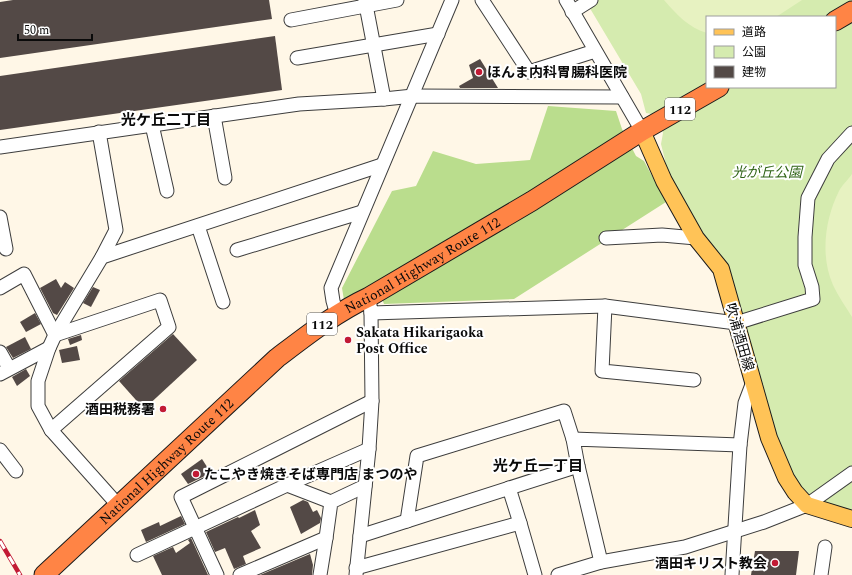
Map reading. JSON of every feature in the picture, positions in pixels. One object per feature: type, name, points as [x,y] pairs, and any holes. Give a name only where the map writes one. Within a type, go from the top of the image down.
[{"type":"highway","points":[[836,20],[852,11]]},
{"type":"highway","name":"National Highway Route 112","points":[[44,575],[277,358],[318,327],[351,305],[370,305],[642,131],[717,88]]},
{"type":"main road","name":"吹浦酒田線","points":[[642,131],[664,181],[696,238],[721,269],[769,438],[786,478],[795,492],[807,505]]},
{"type":"main road","points":[[807,505],[852,519]]},
{"type":"street","points":[[291,20],[366,3],[397,0]]},
{"type":"street","points":[[337,315],[331,288],[382,165],[413,96],[452,0]]},
{"type":"street","points":[[482,0],[529,72],[595,51]]},
{"type":"street","points":[[566,0],[642,131]]},
{"type":"street","points":[[572,12],[591,0]]},
{"type":"street","points":[[366,3],[375,44],[384,99]]},
{"type":"street","points":[[297,58],[438,34]]},
{"type":"street","points":[[0,147],[298,104],[413,96],[622,97]]},
{"type":"street","points":[[214,116],[225,178]]},
{"type":"street","points":[[152,125],[167,191]]},
{"type":"street","points":[[99,132],[116,230],[102,257],[55,335],[38,381],[37,394],[38,406],[51,430],[118,505]]},
{"type":"street","points":[[520,523],[356,571],[369,449],[372,401],[370,305],[606,306],[736,323],[813,299],[812,287],[805,265],[805,237],[808,198],[828,159],[852,133]]},
{"type":"street","points":[[102,257],[382,165]]},
{"type":"street","points":[[237,250],[362,212]]},
{"type":"street","points":[[0,217],[6,249]]},
{"type":"street","points":[[198,226],[223,302]]},
{"type":"street","points":[[606,238],[662,235],[696,238]]},
{"type":"street","points":[[0,288],[24,274],[55,335]]},
{"type":"street","points":[[51,430],[169,328],[160,300],[55,335]]},
{"type":"street","points":[[606,306],[602,371],[694,380]]},
{"type":"street","points":[[0,352],[5,371],[49,348]]},
{"type":"street","points":[[732,575],[736,531],[740,445],[745,403],[753,382]]},
{"type":"street","points":[[217,575],[181,498],[372,401]]},
{"type":"street","points":[[407,521],[417,456],[564,411],[573,439],[601,562]]},
{"type":"street","points":[[573,439],[740,445]]},
{"type":"street","points":[[137,555],[287,485],[369,449]]},
{"type":"street","points":[[0,450],[16,471]]},
{"type":"street","points":[[360,536],[578,466]]},
{"type":"street","points":[[558,575],[601,562],[685,547],[764,522],[807,505],[852,473]]},
{"type":"street","points":[[287,485],[331,502],[365,486]]},
{"type":"street","points":[[510,488],[534,575]]},
{"type":"street","points":[[320,575],[331,502]]},
{"type":"street","points":[[240,575],[326,538]]},
{"type":"street","points":[[821,575],[825,547]]},
{"type":"green space","name":"光が丘公園","points":[[585,0],[852,0],[852,521],[811,496],[796,481],[782,462],[723,265],[667,175],[661,144],[663,133],[658,115],[646,113],[641,94]]},
{"type":"green space","points":[[664,0],[802,0],[778,16],[706,16],[706,33],[694,28],[678,15]]},
{"type":"green space","points":[[548,106],[616,111],[622,129],[636,156],[644,161],[666,202],[514,299],[384,304],[376,283],[344,300],[342,288],[392,191],[416,186],[433,151],[476,164],[530,160]]},
{"type":"green space","points":[[852,174],[852,317],[833,285],[826,262],[825,250],[830,213],[840,189]]},
{"type":"building","points":[[13,0],[269,0],[272,19],[0,58],[0,2]]},
{"type":"building","points":[[275,36],[282,90],[0,130],[0,76]]},
{"type":"building","name":"ほんま内科胃腸科医院","points":[[480,59],[498,88],[460,88],[459,86],[473,78],[469,65]]},
{"type":"building","points":[[56,279],[61,288],[65,282],[74,288],[57,315],[53,313],[40,288]]},
{"type":"building","points":[[93,287],[100,290],[91,307],[83,303]]},
{"type":"building","points":[[35,313],[41,324],[26,332],[20,322]]},
{"type":"building","points":[[173,334],[197,360],[144,409],[119,381]]},
{"type":"building","points":[[81,335],[82,340],[70,345],[68,339]]},
{"type":"building","points":[[25,337],[31,349],[13,358],[6,347]]},
{"type":"building","points":[[77,346],[80,360],[62,363],[59,350]]},
{"type":"building","points":[[26,369],[30,376],[17,386],[12,377]]},
{"type":"building","name":"たこやき焼きそば専門店 まつのや","points":[[202,459],[211,473],[188,484],[181,474]]},
{"type":"building","points":[[303,500],[308,502],[313,512],[317,510],[321,518],[320,523],[301,534],[290,507]]},
{"type":"building","points":[[255,510],[260,525],[251,531],[261,548],[243,556],[246,564],[234,569],[225,548],[215,552],[206,532]]},
{"type":"building","points":[[181,516],[185,524],[146,542],[141,530],[159,522],[160,526]]},
{"type":"building","points":[[191,538],[208,575],[162,575],[153,556],[173,547],[176,553],[190,543],[188,540]]},
{"type":"building","name":"酒田キリスト教会","points":[[755,551],[799,551],[796,575],[751,575]]},
{"type":"building","points":[[310,554],[313,565],[312,575],[260,575]]},
{"type":"railway","points":[[0,541],[20,575]]},
{"type":"place","name":"ほんま内科胃腸科医院","points":[[479,72]]},
{"type":"place","name":"Sakata Hikarigaoka Post Office","points":[[348,340]]},
{"type":"place","name":"酒田税務署","points":[[163,409]]},
{"type":"place","name":"たこやき焼きそば専門店 まつのや","points":[[196,474]]},
{"type":"place","name":"酒田キリスト教会","points":[[775,563]]},
{"type":"district","name":"光ケ丘二丁目","points":[[166,120]]},
{"type":"district","name":"光ケ丘一丁目","points":[[538,466]]}]
